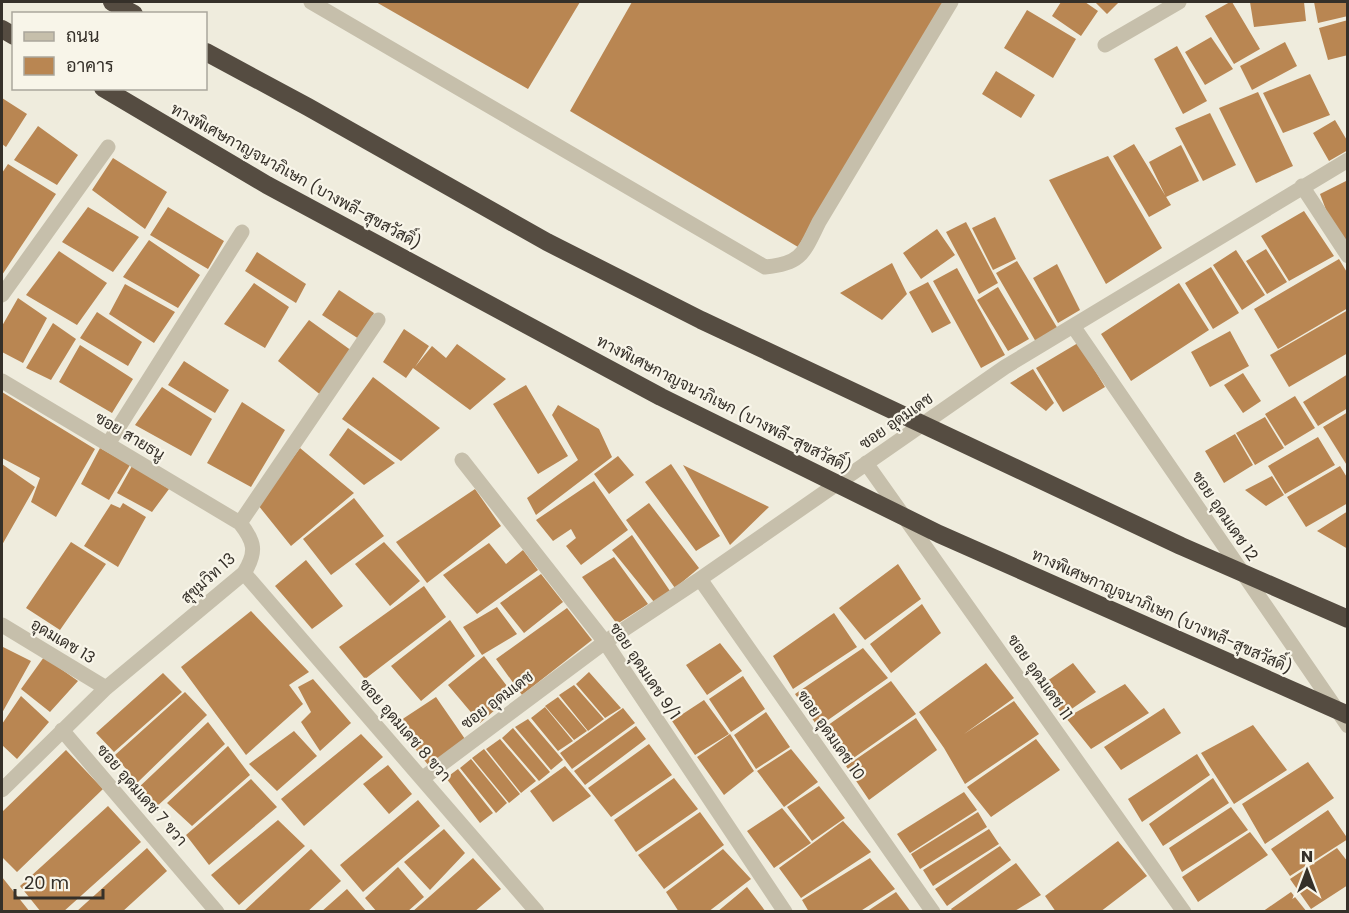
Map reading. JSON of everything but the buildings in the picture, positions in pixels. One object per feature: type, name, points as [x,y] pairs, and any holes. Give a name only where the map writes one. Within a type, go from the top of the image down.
[{"type":"highway","points":[[112,2],[130,12]]},
{"type":"highway","points":[[207,53],[547,242],[701,320],[1180,546],[1347,619]]},
{"type":"highway","name":"ทางพิเศษกาญจนาภิเษก (บางพลี-สุขสวัสดิ์)","points":[[106,90],[267,185],[661,397],[939,534],[1347,715]]},
{"type":"street","points":[[311,2],[765,267],[784,266],[804,251],[819,222],[951,2]]},
{"type":"street","points":[[1105,45],[1179,2]]},
{"type":"street","points":[[2,296],[108,147]]},
{"type":"street","name":"ซอย อุดมเดช","points":[[423,778],[604,642],[700,579],[1005,367],[1347,160]]},
{"type":"street","points":[[1302,186],[1347,256]]},
{"type":"street","points":[[108,444],[242,232]]},
{"type":"street","points":[[240,523],[378,320]]},
{"type":"street","name":"ซอย อุดมเดช 12","points":[[1073,326],[1347,726]]},
{"type":"street","name":"ซอย สายธนู","points":[[2,381],[240,523]]},
{"type":"street","name":"ซอย อุดมเดช 9/1","points":[[462,460],[604,642],[785,912]]},
{"type":"street","name":"ซอย อุดมเดช 11","points":[[866,463],[1184,912]]},
{"type":"street","name":"สุขุมวิท 13","points":[[2,790],[106,688],[244,573],[251,562],[253,549],[251,537],[240,523]]},
{"type":"street","name":"ซอย อุดมเดช 8 ขวา","points":[[244,573],[537,912]]},
{"type":"street","name":"ซอย อุดมเดช 10","points":[[700,579],[933,912]]},
{"type":"street","name":"อุดมเดช 13","points":[[2,625],[106,688]]},
{"type":"street","name":"ซอย อุดมเดช 7 ขวา","points":[[62,730],[217,912]]}]
